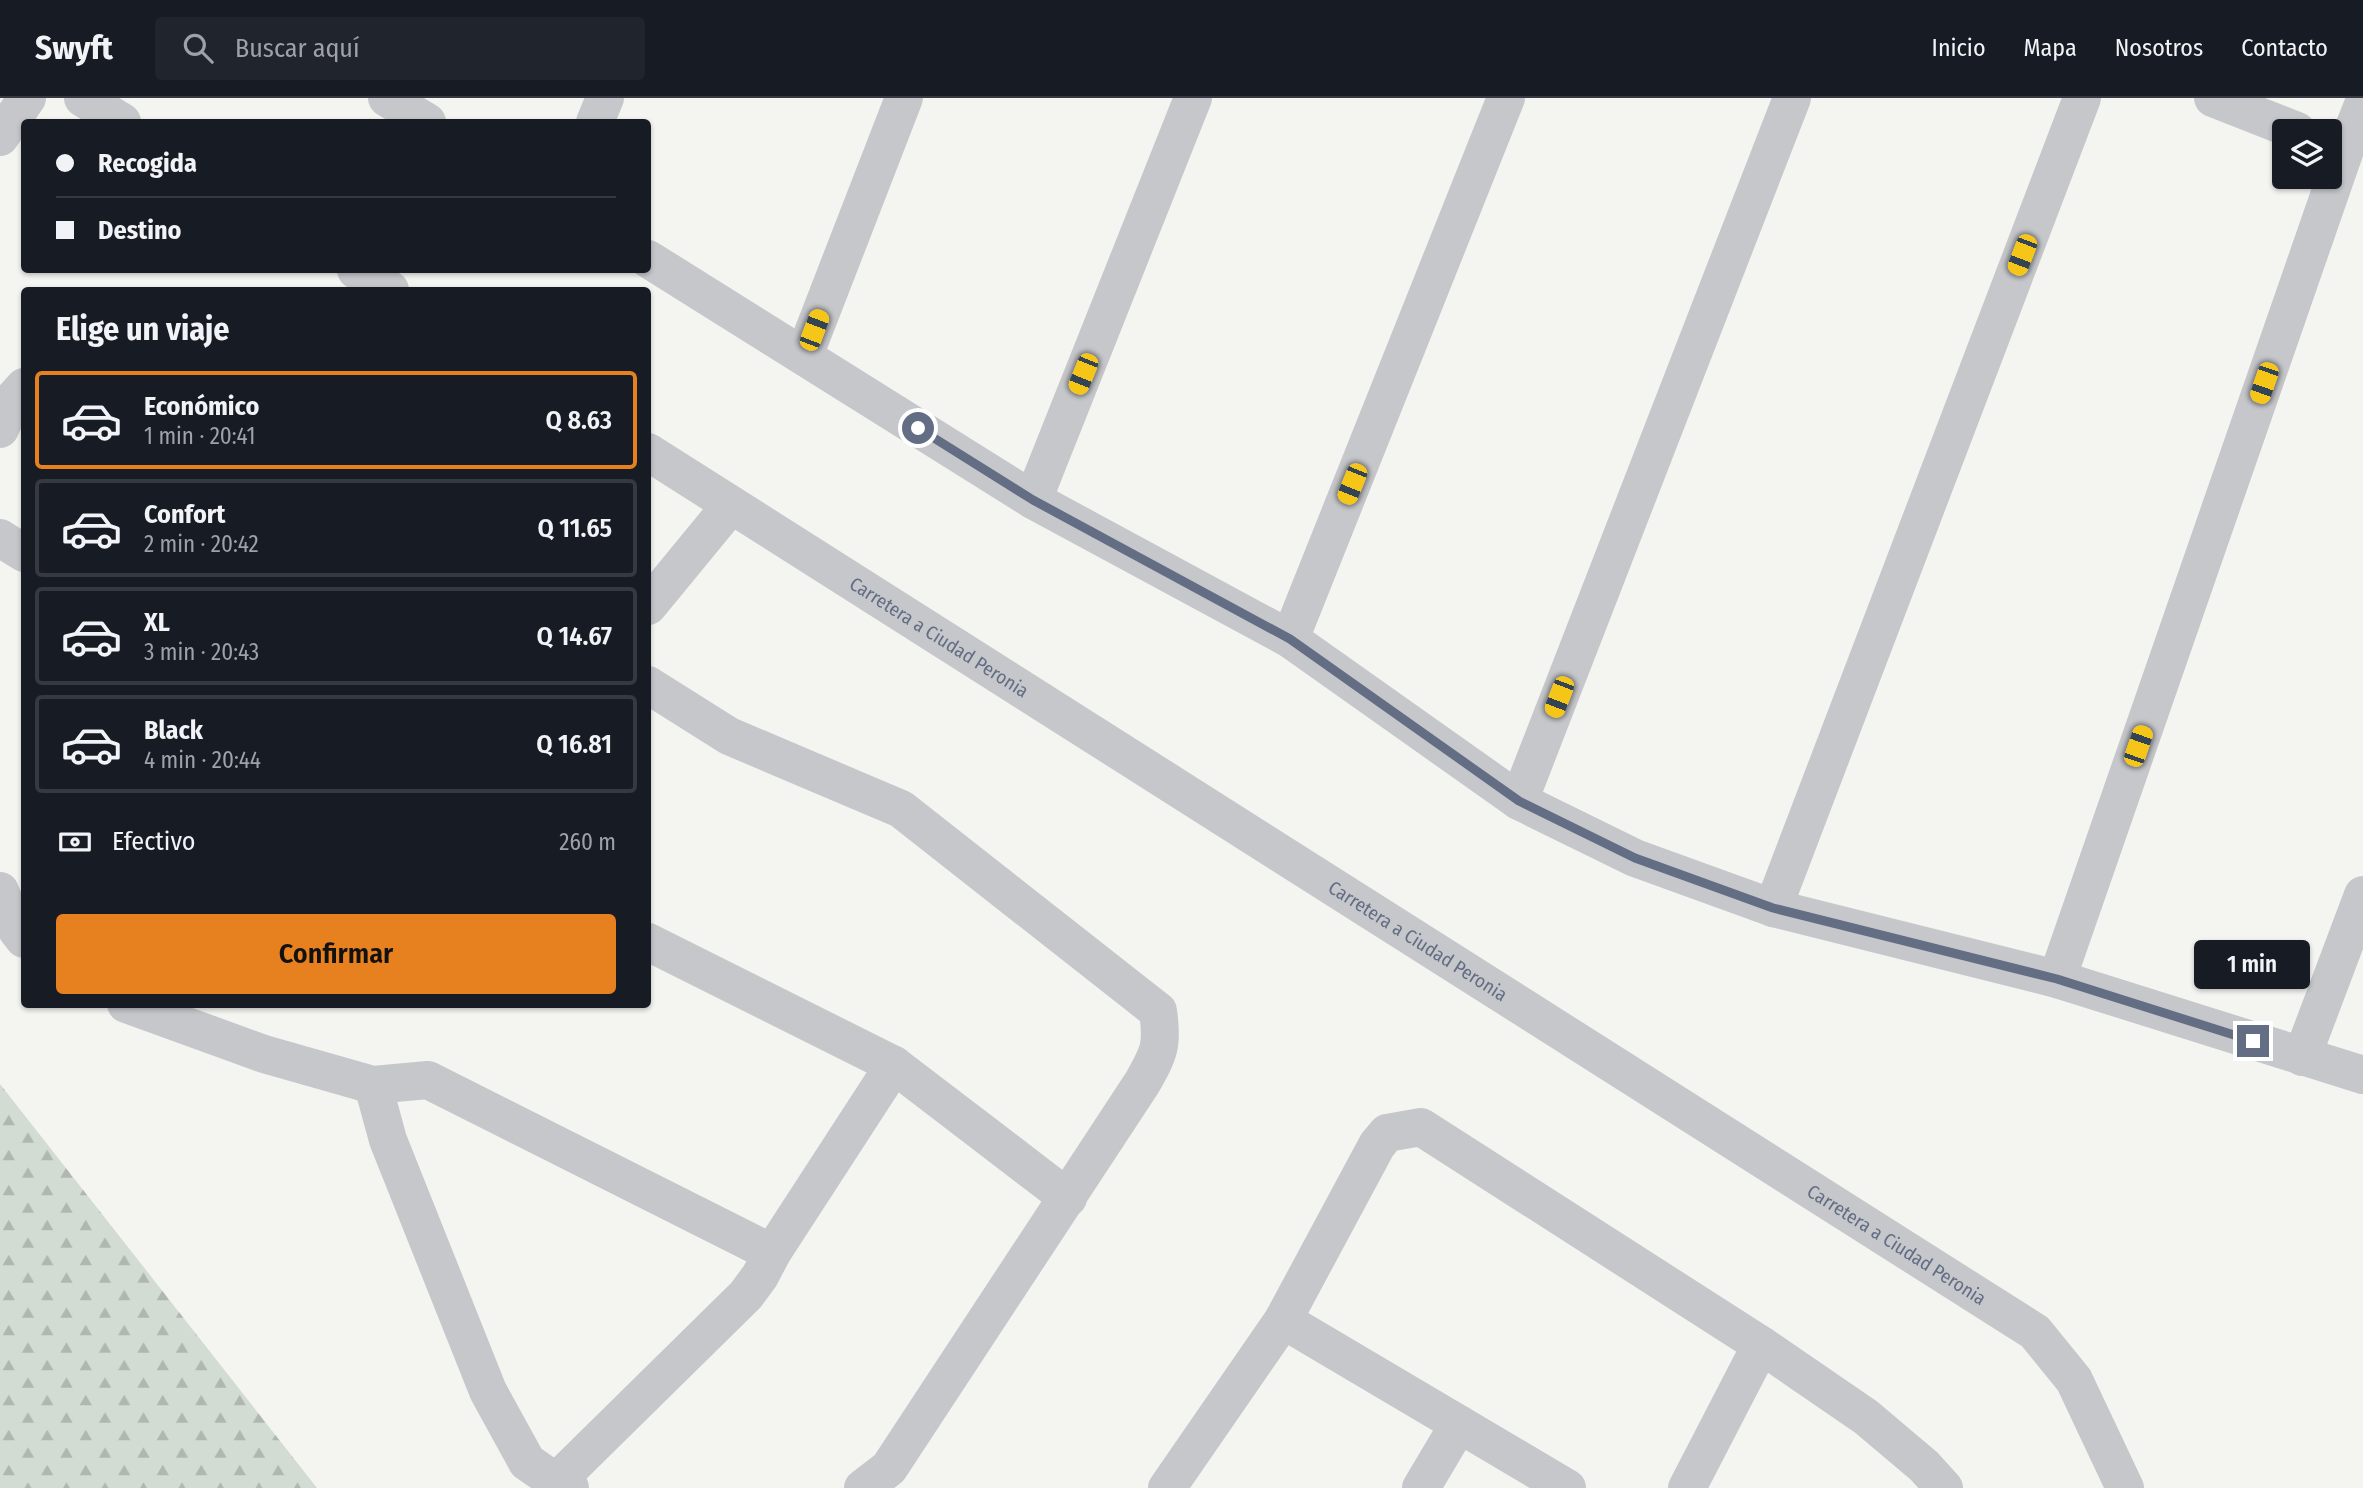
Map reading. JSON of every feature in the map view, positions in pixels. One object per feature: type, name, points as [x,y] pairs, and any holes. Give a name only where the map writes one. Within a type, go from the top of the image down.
[{"type":"street","points":[[0,137],[27,98]]},
{"type":"street","points":[[83,98],[117,119]]},
{"type":"street","points":[[387,98],[422,119]]},
{"type":"street","points":[[596,119],[605,98]]},
{"type":"street","points":[[804,356],[904,98]]},
{"type":"street","points":[[1033,500],[1193,98]]},
{"type":"street","points":[[1290,639],[1506,98]]},
{"type":"street","points":[[1519,801],[1792,98]]},
{"type":"street","points":[[1773,908],[2082,98]]},
{"type":"street","points":[[2213,98],[2272,121]]},
{"type":"street","points":[[2057,979],[2363,106]]},
{"type":"street","points":[[651,261],[1033,500],[1290,639],[1519,801],[1635,858],[1773,908],[2057,979],[2363,1075]]},
{"type":"street","points":[[361,273],[385,287]]},
{"type":"street","points":[[0,429],[14,398],[21,390]]},
{"type":"street","name":"Carretera a Ciudad Peronia","points":[[651,454],[2035,1332],[2074,1380],[2125,1488]]},
{"type":"street","points":[[651,603],[731,505]]},
{"type":"street","points":[[0,538],[21,551]]},
{"type":"street","points":[[652,699],[729,736],[901,809],[1158,1011],[1161,1032],[1159,1054],[1068,1198],[889,1468],[863,1488]]},
{"type":"street","points":[[0,891],[21,935]]},
{"type":"street","points":[[2302,1057],[2363,895]]},
{"type":"street","points":[[651,944],[894,1065],[1068,1198]]},
{"type":"street","points":[[137,1008],[264,1054],[373,1085],[428,1080],[772,1253]]},
{"type":"street","points":[[373,1085],[388,1140],[488,1391],[527,1462],[563,1485],[746,1295],[894,1065]]},
{"type":"street","points":[[1167,1488],[1283,1320],[1377,1145],[1387,1133],[1421,1127],[1761,1346],[1866,1417],[1924,1466],[1944,1488]]},
{"type":"street","points":[[1283,1320],[1567,1488]]},
{"type":"street","points":[[1687,1488],[1761,1346]]},
{"type":"street","points":[[1421,1488],[1459,1424]]},
{"type":"green space","points":[[0,1084],[317,1488],[0,1488]]},
{"type":"route","points":[[918,428],[1033,500],[1290,639],[1519,801],[1635,858],[1773,908],[2057,979],[2253,1041]]}]
